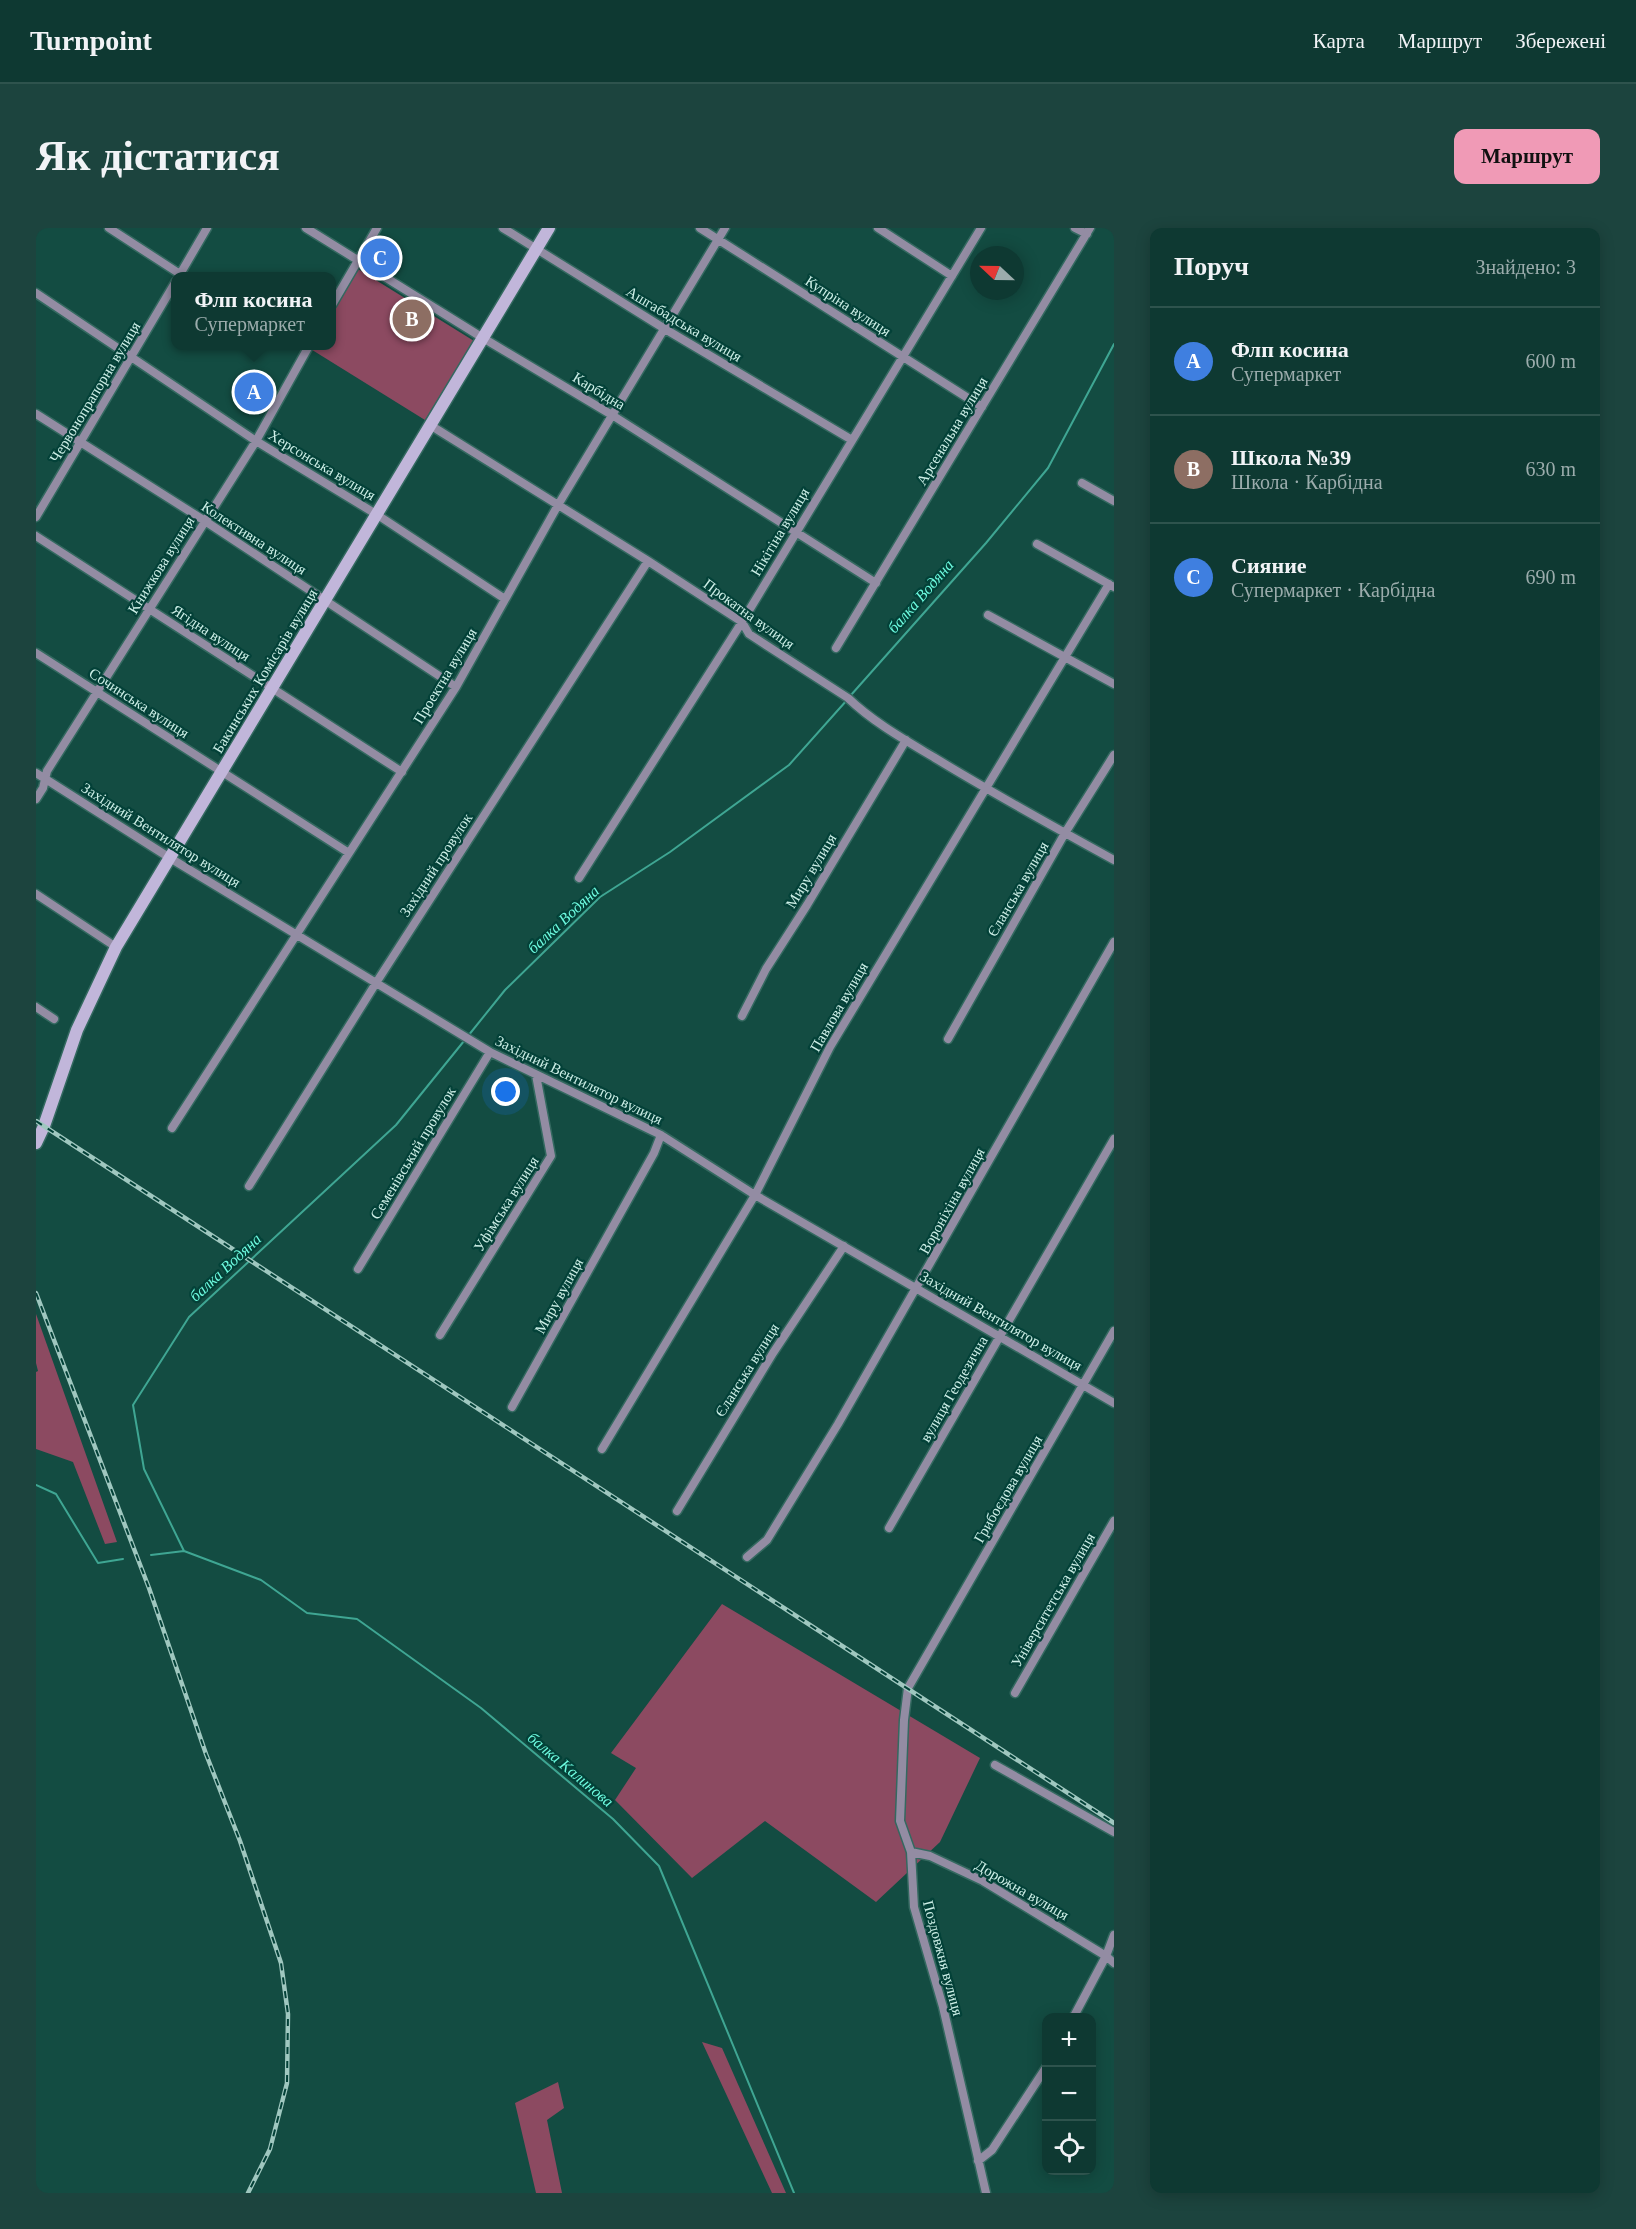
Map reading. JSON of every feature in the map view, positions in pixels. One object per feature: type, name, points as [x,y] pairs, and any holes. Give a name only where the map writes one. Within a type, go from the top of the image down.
[{"type":"street","points":[[109,228],[171,272]]},
{"type":"street","name":"Червонопрапорна вулиця","points":[[181,272],[207,228]]},
{"type":"street","name":"Карбідна","points":[[306,228],[612,415],[876,583]]},
{"type":"street","points":[[336,298],[377,228]]},
{"type":"street","name":"Ашгабадська вулиця","points":[[503,228],[665,329],[852,441]]},
{"type":"street","name":"Бакинських Комісарів вулиця","points":[[36,1143],[77,1030],[116,947],[549,228]]},
{"type":"street","name":"Купріна вулиця","points":[[700,228],[982,407]]},
{"type":"street","name":"Проектна вулиця","points":[[172,1128],[456,687],[558,505],[725,228]]},
{"type":"street","points":[[878,228],[952,276]]},
{"type":"street","name":"Нікітіна вулиця","points":[[579,878],[742,622],[981,228]]},
{"type":"street","points":[[1075,228],[1088,231]]},
{"type":"street","name":"Арсенальна вулиця","points":[[837,648],[1088,231]]},
{"type":"street","name":"Червонопрапорна вулиця","points":[[36,517],[171,289]]},
{"type":"street","name":"Херсонська вулиця","points":[[36,293],[256,441],[376,514],[505,599]]},
{"type":"street","name":"Книжкова вулиця","points":[[36,799],[43,788],[47,771],[256,441],[306,350]]},
{"type":"street","name":"Колективна вулиця","points":[[36,414],[456,687]]},
{"type":"street","name":"Прокатна вулиця","points":[[430,425],[742,622],[749,634],[848,698],[861,711],[906,740],[985,788],[1114,860]]},
{"type":"street","points":[[1082,483],[1114,501]]},
{"type":"street","name":"Ягідна вулиця","points":[[36,536],[402,772]]},
{"type":"street","points":[[1037,544],[1111,585]]},
{"type":"street","name":"Західний провулок","points":[[249,1186],[376,983],[648,561]]},
{"type":"street","name":"Павлова вулиця","points":[[602,1449],[755,1195],[830,1047],[1064,656],[1111,585]]},
{"type":"street","points":[[988,615],[1114,684]]},
{"type":"street","name":"Сочинська вулиця","points":[[36,653],[349,854]]},
{"type":"street","name":"Миру вулиця","points":[[742,1016],[766,969],[906,740]]},
{"type":"street","name":"Єланська вулиця","points":[[948,1039],[1065,833],[1114,755]]},
{"type":"street","name":"Західний Вентилятор вулиця","points":[[36,773],[170,858],[490,1052],[661,1135],[755,1195],[1114,1403]]},
{"type":"street","points":[[36,894],[116,947]]},
{"type":"street","name":"Вороніхіна вулиця","points":[[747,1557],[767,1540],[838,1424],[1114,942]]},
{"type":"street","points":[[36,1007],[54,1019]]},
{"type":"street","name":"Семенівський провулок","points":[[358,1269],[490,1052]]},
{"type":"street","name":"Уфімська вулиця","points":[[440,1335],[551,1156],[536,1075]]},
{"type":"street","name":"Миру вулиця","points":[[512,1407],[654,1153],[661,1135]]},
{"type":"street","name":"вулиця Геодезична","points":[[889,1528],[1114,1139]]},
{"type":"street","name":"Єланська вулиця","points":[[677,1511],[773,1353],[844,1246]]},
{"type":"street","name":"Грибоєдова вулиця","points":[[925,1661],[1114,1331]]},
{"type":"street","name":"Університетська вулиця","points":[[1015,1693],[1114,1521]]},
{"type":"street","name":"Поздовжня вулиця","points":[[925,1661],[908,1688],[904,1720],[900,1821],[910,1852],[914,1907],[943,2007],[986,2193]]},
{"type":"street","points":[[994,1765],[1114,1832]]},
{"type":"street","name":"Дорожна вулиця","points":[[910,1852],[930,1856],[983,1881],[1114,1963]]},
{"type":"street","points":[[1076,2013],[1106,1956],[1114,1935]]},
{"type":"street","points":[[978,2161],[992,2150],[1046,2067]]},
{"type":"shaded area","points":[[358,269],[474,341],[425,420],[312,350],[336,350],[336,305]]},
{"type":"shaded area","points":[[36,1314],[117,1542],[105,1544],[73,1462],[36,1449],[36,1372],[38,1371]]},
{"type":"shaded area","points":[[722,1604],[980,1758],[940,1842],[876,1902],[765,1821],[692,1878],[615,1800],[636,1768],[611,1753]]},
{"type":"shaded area","points":[[702,2042],[722,2048],[786,2193],[772,2193]]},
{"type":"shaded area","points":[[558,2082],[564,2108],[547,2120],[562,2193],[536,2193],[515,2103]]},
{"type":"waterway","name":"балка Водяна","points":[[851,695],[986,543],[1048,468],[1114,344]]},
{"type":"waterway","name":"балка Водяна","points":[[468,1036],[505,990],[600,897],[670,852],[789,765],[847,700]]},
{"type":"waterway","name":"балка Водяна","points":[[184,1551],[144,1469],[133,1405],[189,1317],[396,1125],[464,1041]]},
{"type":"waterway","name":"балка Калинова","points":[[36,1485],[56,1494],[98,1563],[123,1559]]},
{"type":"waterway","name":"балка Калинова","points":[[151,1555],[184,1551],[261,1580],[307,1613],[357,1619],[481,1708],[613,1819],[659,1866],[794,2193]]},
{"type":"railway","points":[[36,1121],[1114,1823]]},
{"type":"railway","points":[[36,1293],[149,1588],[206,1754],[240,1841],[281,1963],[288,2014],[287,2083],[270,2149],[248,2193]]},
{"type":"place","name":"Сияние","points":[[380,258]]},
{"type":"place","name":"Школа №39","points":[[412,319]]},
{"type":"place","name":"Флп косина","points":[[254,392]]}]
